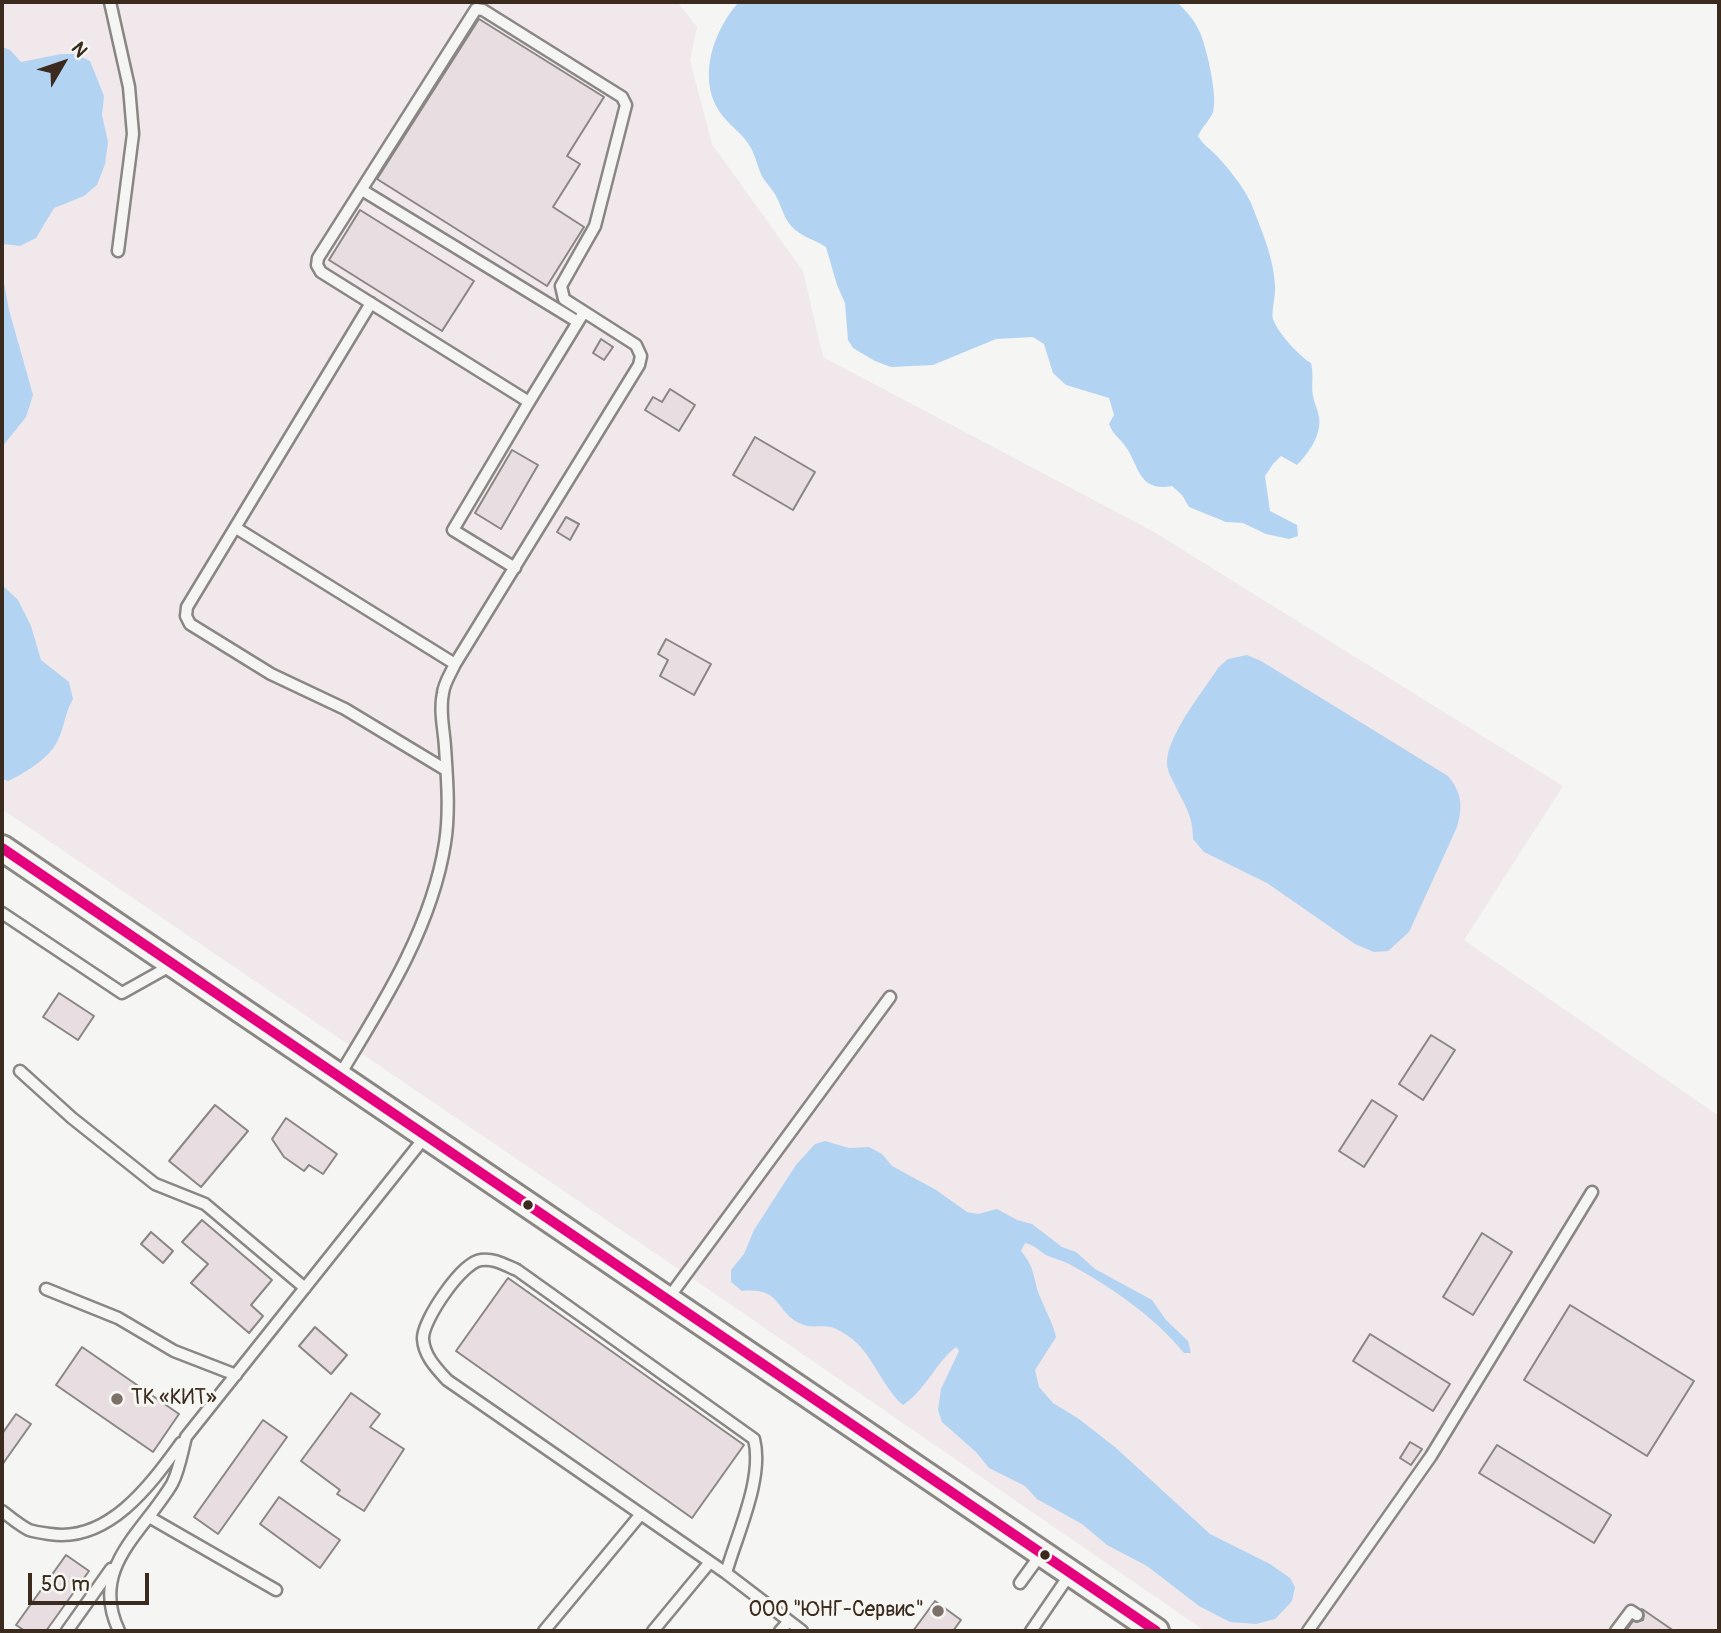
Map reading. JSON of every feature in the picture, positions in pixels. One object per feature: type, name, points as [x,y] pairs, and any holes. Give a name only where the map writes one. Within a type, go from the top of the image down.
[{"type":"street","points":[[2,851],[174,964],[1156,1631]]},
{"type":"lane","points":[[110,2],[129,87],[133,134],[118,251]]},
{"type":"lane","points":[[338,1076],[400,970],[438,878],[445,841],[443,691],[456,664],[639,365],[641,356],[636,345],[564,299],[561,286],[595,226],[626,105],[622,97],[483,10],[476,9],[318,258],[317,265],[321,272],[529,402]]},
{"type":"lane","points":[[362,190],[578,322]]},
{"type":"lane","points":[[371,303],[187,607],[186,616],[190,624],[271,674],[345,709],[446,769]]},
{"type":"lane","points":[[515,568],[453,530],[584,312]]},
{"type":"lane","points":[[236,528],[456,664]]},
{"type":"lane","points":[[2,912],[122,993],[174,964]]},
{"type":"lane","points":[[667,1301],[890,997]]},
{"type":"lane","points":[[20,1070],[72,1118],[155,1184],[205,1204],[305,1288]]},
{"type":"lane","points":[[2,1511],[30,1530],[60,1535],[90,1530],[121,1512],[149,1486],[426,1137]]},
{"type":"lane","points":[[1308,1631],[1431,1456],[1592,1192]]},
{"type":"lane","points":[[726,1573],[754,1482],[758,1454],[754,1439],[517,1270],[495,1260],[478,1259],[460,1273],[426,1322],[423,1339],[430,1361],[447,1380],[726,1573],[802,1631]]},
{"type":"lane","points":[[46,1289],[118,1318],[174,1351],[236,1375]]},
{"type":"lane","points":[[67,1631],[173,1481],[186,1437]]},
{"type":"lane","points":[[544,1631],[641,1514]]},
{"type":"lane","points":[[149,1517],[276,1590]]},
{"type":"lane","points":[[1020,1583],[1041,1554]]},
{"type":"lane","points":[[119,1631],[110,1614],[109,1586],[121,1555]]},
{"type":"lane","points":[[653,1631],[710,1562]]},
{"type":"lane","points":[[1031,1631],[1071,1573]]},
{"type":"lane","points":[[1616,1631],[1631,1611],[1637,1615]]},
{"type":"lane","points":[[780,1631],[789,1621]]},
{"type":"shaded area","points":[[2,2],[677,2],[697,27],[690,61],[712,144],[803,271],[823,357],[1154,532],[1563,786],[1464,940],[1719,1116],[1719,1631],[1205,1631],[2,809]]},
{"type":"water","points":[[739,2],[1178,3],[1201,35],[1213,85],[1213,112],[1198,136],[1231,172],[1251,203],[1274,275],[1273,319],[1289,343],[1311,363],[1313,396],[1319,417],[1317,436],[1297,465],[1281,456],[1265,476],[1270,511],[1297,525],[1298,536],[1289,539],[1266,534],[1243,523],[1226,522],[1189,507],[1182,495],[1172,486],[1161,487],[1147,482],[1109,424],[1114,415],[1109,398],[1066,385],[1053,373],[1044,344],[1033,337],[996,339],[933,365],[891,367],[853,348],[848,340],[845,303],[826,247],[793,228],[763,178],[751,148],[719,111],[713,98],[709,83],[711,54],[722,26]]},
{"type":"water","points":[[2,47],[10,50],[21,62],[61,54],[76,54],[90,61],[104,96],[102,115],[108,142],[105,164],[97,185],[84,196],[54,208],[36,238],[20,246],[2,246]]},
{"type":"water","points":[[2,272],[9,310],[33,395],[26,417],[2,447]]},
{"type":"water","points":[[2,585],[18,600],[31,626],[41,660],[69,682],[73,699],[54,747],[33,767],[8,781],[2,779]]},
{"type":"water","points":[[1247,655],[1448,776],[1459,794],[1460,813],[1457,827],[1409,932],[1388,951],[1374,952],[1355,944],[1267,883],[1204,852],[1193,839],[1190,816],[1168,771],[1169,752],[1179,727],[1218,668],[1228,659]]},
{"type":"water","points":[[825,1141],[849,1148],[869,1147],[882,1154],[892,1166],[936,1190],[967,1212],[978,1214],[997,1209],[1017,1220],[1032,1224],[1062,1247],[1076,1252],[1095,1269],[1152,1300],[1166,1320],[1188,1341],[1191,1353],[1184,1353],[1145,1314],[1085,1273],[1029,1244],[1025,1243],[1021,1251],[1032,1269],[1056,1337],[1035,1370],[1039,1387],[1053,1403],[1116,1448],[1210,1534],[1270,1564],[1290,1578],[1295,1587],[1292,1601],[1275,1619],[1256,1624],[1230,1622],[1199,1606],[1147,1566],[1107,1545],[1082,1524],[1037,1499],[1025,1486],[989,1468],[976,1452],[942,1422],[938,1410],[941,1389],[959,1351],[956,1347],[918,1392],[903,1405],[891,1392],[864,1351],[849,1337],[831,1327],[810,1326],[794,1321],[773,1297],[756,1291],[742,1291],[731,1282],[731,1270],[744,1254],[754,1230],[796,1165],[815,1144]]},
{"type":"building","points":[[479,19],[604,97],[567,156],[580,164],[553,207],[584,227],[547,286],[377,179]]},
{"type":"building","points":[[360,210],[474,281],[442,331],[329,260]]},
{"type":"building","points":[[601,339],[613,347],[604,360],[593,353]]},
{"type":"building","points":[[670,389],[695,405],[679,431],[645,410],[653,397],[662,402]]},
{"type":"building","points":[[755,437],[815,472],[793,510],[733,475]]},
{"type":"building","points":[[512,450],[538,465],[501,529],[475,513]]},
{"type":"building","points":[[566,517],[579,524],[570,540],[557,532]]},
{"type":"building","points":[[666,639],[711,664],[694,695],[660,676],[668,660],[658,654]]},
{"type":"building","points":[[59,993],[94,1016],[78,1040],[43,1017]]},
{"type":"building","points":[[1431,1035],[1455,1050],[1423,1100],[1399,1084]]},
{"type":"building","points":[[1372,1100],[1397,1116],[1364,1167],[1339,1151]]},
{"type":"building","points":[[215,1105],[248,1131],[201,1187],[169,1161]]},
{"type":"building","points":[[286,1118],[337,1154],[323,1174],[309,1165],[304,1171],[284,1157],[272,1139]]},
{"type":"building","points":[[202,1220],[272,1280],[251,1305],[263,1316],[249,1333],[191,1283],[208,1264],[182,1242]]},
{"type":"building","points":[[151,1232],[173,1251],[163,1263],[141,1244]]},
{"type":"building","points":[[1482,1233],[1512,1252],[1473,1315],[1443,1297]]},
{"type":"building","points":[[508,1278],[744,1445],[692,1518],[456,1351]]},
{"type":"building","points":[[1570,1305],[1694,1381],[1647,1456],[1524,1380]]},
{"type":"building","points":[[315,1327],[347,1355],[331,1374],[299,1346]]},
{"type":"building","points":[[1370,1334],[1450,1384],[1433,1411],[1353,1361]]},
{"type":"building","name":"ТК «КИТ»","points":[[82,1347],[179,1414],[153,1452],[56,1385]]},
{"type":"building","points":[[351,1393],[380,1414],[370,1427],[404,1449],[364,1511],[337,1494],[340,1490],[301,1461]]},
{"type":"building","points":[[16,1414],[31,1424],[2,1465],[2,1434]]},
{"type":"building","points":[[263,1420],[287,1437],[218,1534],[194,1517]]},
{"type":"building","points":[[1410,1442],[1422,1449],[1411,1465],[1400,1458]]},
{"type":"building","points":[[1497,1445],[1611,1515],[1594,1543],[1479,1473]]},
{"type":"building","points":[[279,1497],[340,1540],[320,1568],[260,1524]]},
{"type":"building","points":[[66,1555],[89,1571],[46,1631],[25,1631],[16,1625]]},
{"type":"building","name":"ООО \"ЮНГ-Сервис\"","points":[[935,1601],[961,1620],[953,1631],[913,1631]]},
{"type":"building","points":[[1642,1609],[1674,1631],[1626,1631],[1633,1621],[1643,1620]]},
{"type":"transit line","points":[[2,848],[1156,1631]]},
{"type":"place","name":"ТК «КИТ»","points":[[117,1399]]},
{"type":"place","name":"ООО \"ЮНГ-Сервис\"","points":[[938,1611]]}]
